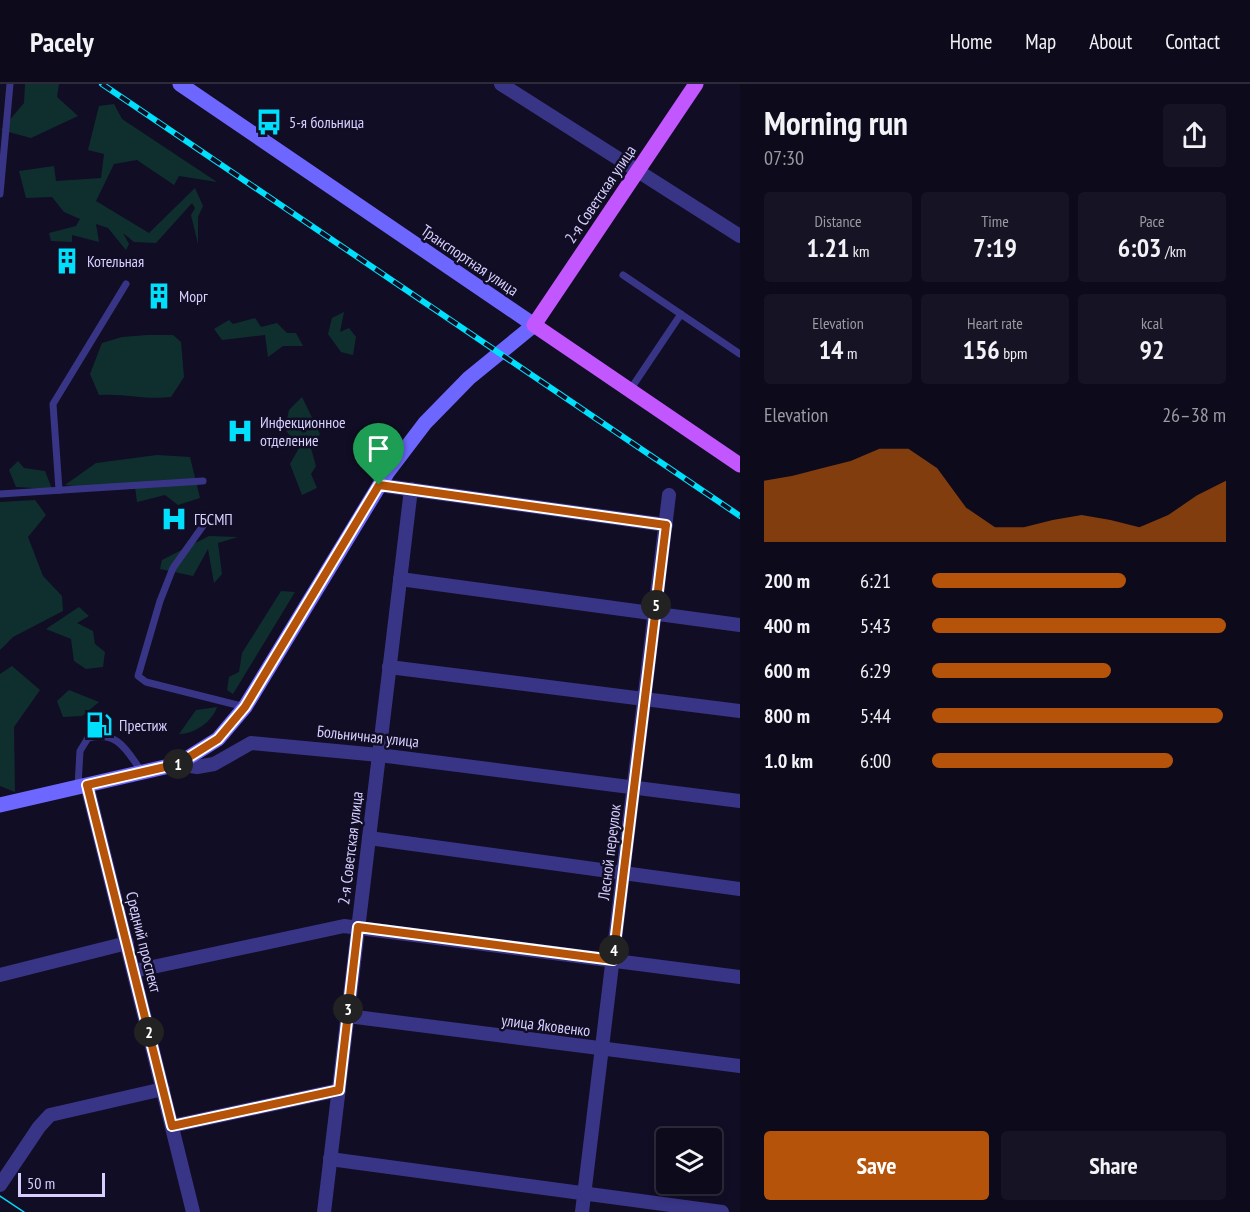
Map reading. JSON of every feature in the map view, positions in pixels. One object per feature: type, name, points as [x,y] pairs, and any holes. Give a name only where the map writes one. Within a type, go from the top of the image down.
[{"type":"main road","name":"Транспортная улица","points":[[180,84],[740,465]]},
{"type":"main road","name":"2-я Советская улица","points":[[534,325],[696,84]]},
{"type":"main road","points":[[178,764],[218,739],[245,707],[379,485],[432,416],[469,378],[534,325]]},
{"type":"main road","name":"Больничная улица","points":[[0,805],[178,764]]},
{"type":"street","points":[[501,84],[740,236]]},
{"type":"street","points":[[379,485],[666,525]]},
{"type":"street","name":"2-я Советская улица","points":[[324,1212],[411,489]]},
{"type":"street","name":"Лесной переулок","points":[[582,1212],[669,495]]},
{"type":"street","points":[[400,579],[740,625]]},
{"type":"street","points":[[390,667],[740,711]]},
{"type":"street","name":"Больничная улица","points":[[178,764],[197,767],[214,764],[251,742],[379,755],[740,801]]},
{"type":"street","name":"Средний проспект","points":[[82,786],[127,943],[193,1212]]},
{"type":"street","points":[[369,838],[740,889]]},
{"type":"street","points":[[134,971],[344,926],[740,977]]},
{"type":"street","points":[[0,975],[127,943]]},
{"type":"street","name":"улица Яковенко","points":[[348,1016],[740,1066]]},
{"type":"street","points":[[0,1185],[39,1127],[50,1115],[163,1089]]},
{"type":"street","points":[[172,1126],[339,1090]]},
{"type":"street","points":[[330,1159],[722,1212]]},
{"type":"lane","points":[[0,194],[10,84]]},
{"type":"lane","points":[[623,274],[740,354]]},
{"type":"lane","points":[[59,490],[53,404],[126,284]]},
{"type":"lane","points":[[630,390],[681,314]]},
{"type":"lane","points":[[1,492],[203,481]]},
{"type":"lane","points":[[205,523],[173,568],[159,601],[138,676],[146,681],[245,707]]},
{"type":"lane","points":[[82,786],[80,751],[88,738],[102,735],[118,741],[141,772]]},
{"type":"green space","points":[[25,84],[59,84],[57,97],[78,116],[31,138],[1,130],[24,103]]},
{"type":"green space","points":[[114,104],[122,119],[217,182],[179,176],[174,185],[137,160],[114,164],[96,201],[149,233],[195,188],[203,206],[198,217],[198,244],[191,215],[195,208],[192,203],[156,243],[134,242],[123,233],[129,244],[126,250],[108,228],[96,224],[99,242],[72,235],[72,242],[51,241],[49,233],[76,226],[80,219],[64,212],[52,197],[26,198],[19,171],[54,166],[56,181],[101,178],[104,154],[88,150],[99,106]]},
{"type":"green space","points":[[344,312],[340,332],[349,328],[356,337],[353,355],[341,352],[328,334],[332,318]]},
{"type":"green space","points":[[255,318],[261,327],[277,323],[287,333],[296,333],[303,346],[283,346],[268,357],[265,335],[222,340],[214,329],[229,320],[233,324]]},
{"type":"green space","points":[[173,335],[181,342],[184,377],[171,397],[99,395],[90,374],[102,343],[122,337]]},
{"type":"green space","points":[[302,397],[320,434],[310,445],[316,466],[311,474],[317,488],[302,495],[290,464],[299,448],[285,429],[289,410]]},
{"type":"green space","points":[[157,455],[190,457],[200,498],[178,505],[165,495],[137,502],[135,487],[113,490],[65,485],[96,463]]},
{"type":"green space","points":[[18,461],[24,468],[45,471],[52,489],[16,487],[9,470]]},
{"type":"green space","points":[[35,500],[46,515],[28,537],[43,576],[62,596],[63,611],[13,637],[0,650],[0,502]]},
{"type":"green space","points":[[209,536],[238,537],[218,543],[222,574],[214,583],[208,549],[193,576],[160,569],[162,560]]},
{"type":"green space","points":[[281,591],[295,592],[233,694],[227,690],[229,677],[239,672],[242,653]]},
{"type":"green space","points":[[79,607],[89,616],[77,623],[93,631],[95,644],[105,652],[103,667],[86,669],[74,661],[71,639],[46,629]]},
{"type":"green space","points":[[12,666],[40,690],[14,727],[15,792],[0,786],[0,674]]},
{"type":"green space","points":[[69,690],[99,702],[82,716],[63,717],[57,701]]},
{"type":"green space","points":[[217,707],[211,718],[202,726],[191,732],[179,734],[196,710]]},
{"type":"tram line","points":[[0,1196],[24,1212]]},
{"type":"railway","points":[[102,84],[740,516]]},
{"type":"place","name":"5-я больница","points":[[269,122]]},
{"type":"place","name":"Котельная","points":[[67,261]]},
{"type":"place","name":"Морг","points":[[159,296]]},
{"type":"place","name":"Инфекционное отделение","points":[[240,431]]},
{"type":"place","name":"ГБСМП","points":[[174,519]]},
{"type":"place","name":"Престиж","points":[[99,725]]},
{"type":"route","points":[[379,485],[666,525],[613,960],[358,927],[339,1090],[172,1126],[87,785],[178,764],[218,739],[245,707],[379,485]]}]
